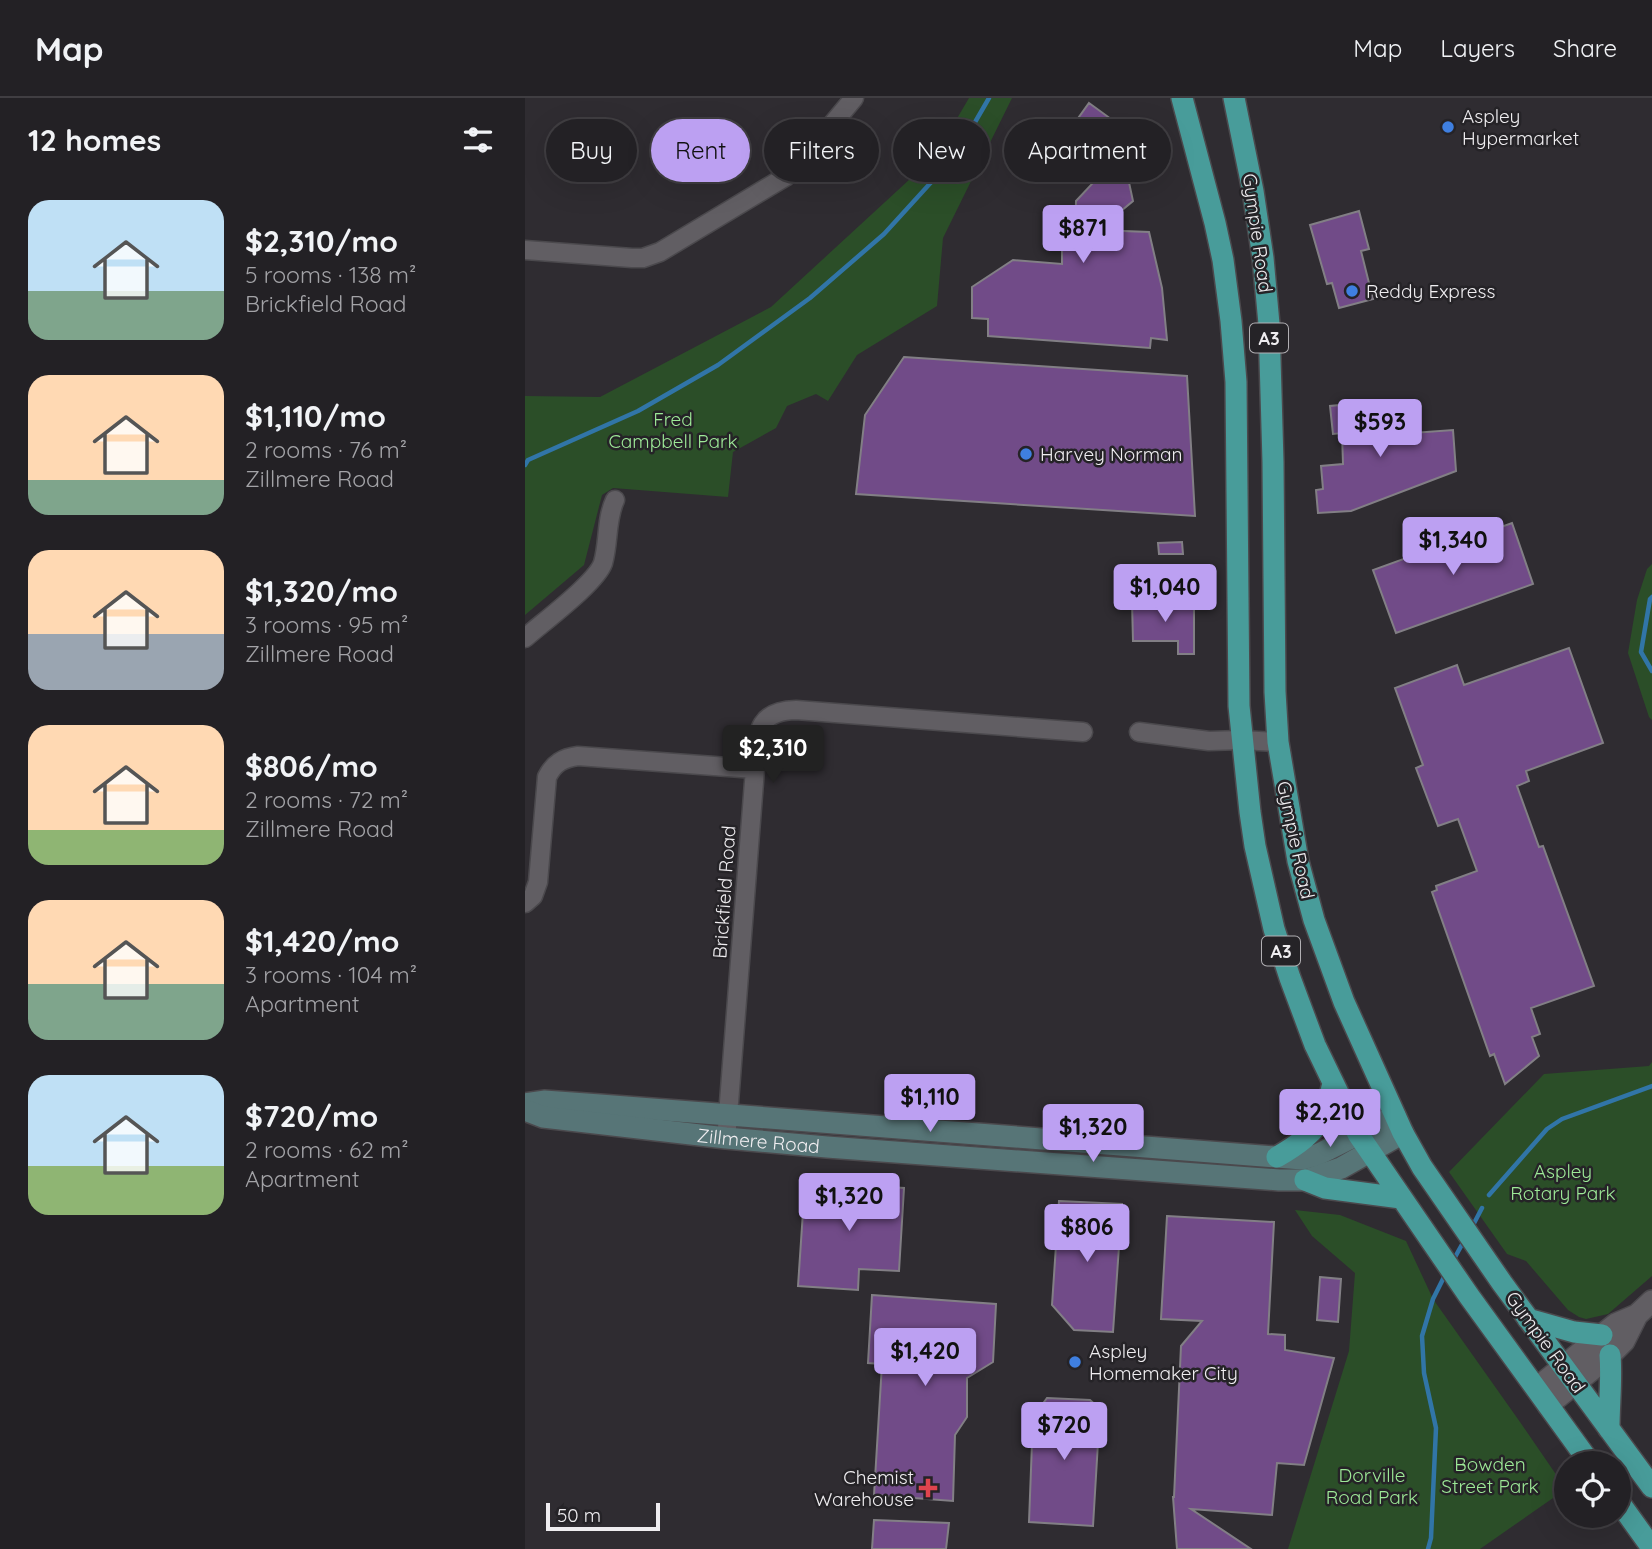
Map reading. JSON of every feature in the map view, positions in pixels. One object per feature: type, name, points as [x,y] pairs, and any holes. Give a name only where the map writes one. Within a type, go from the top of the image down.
[{"type":"highway","name":"Gympie Road","points":[[1184,100],[1220,248],[1234,352],[1238,706],[1255,846],[1274,929],[1302,1011],[1333,1084],[1364,1143],[1469,1296],[1582,1451]]},
{"type":"highway","name":"Gympie Road","points":[[1237,103],[1263,258],[1269,324],[1278,742],[1298,861],[1314,920],[1343,1002],[1399,1124],[1440,1194],[1652,1487]]},
{"type":"highway","points":[[1277,1157],[1300,1143],[1318,1123],[1326,1111],[1333,1084]]},
{"type":"highway","points":[[1305,1180],[1325,1188],[1401,1198]]},
{"type":"highway","points":[[1528,1319],[1574,1332],[1602,1335]]},
{"type":"highway","points":[[1609,1429],[1610,1355]]},
{"type":"highway","points":[[1631,1519],[1652,1548]]},
{"type":"main road","name":"Zillmere Road","points":[[525,1104],[544,1101],[1302,1159],[1364,1143],[1399,1124]]},
{"type":"main road","name":"Zillmere Road","points":[[525,1110],[543,1117],[726,1138],[1279,1180],[1305,1180],[1341,1168],[1364,1143]]},
{"type":"street","points":[[525,250],[632,258],[643,258],[660,252],[785,177],[806,157],[854,98]]},
{"type":"street","points":[[525,638],[597,574],[604,558],[610,513],[615,499]]},
{"type":"street","name":"Brickfield Road","points":[[726,1138],[755,769],[759,731],[769,716],[784,710],[1083,732]]},
{"type":"street","points":[[1139,732],[1194,740],[1278,742]]},
{"type":"street","points":[[525,902],[533,896],[538,881],[547,777],[554,765],[562,759],[577,756],[755,769]]},
{"type":"street","points":[[1569,1374],[1610,1355],[1624,1341],[1645,1308]]},
{"type":"street","points":[[1543,1396],[1569,1374],[1602,1335],[1645,1308]]},
{"type":"green space","name":"Fred Campbell Park","points":[[969,98],[1012,98],[990,143],[990,119],[957,119]]},
{"type":"green space","name":"Fred Campbell Park","points":[[907,182],[971,182],[943,238],[937,306],[857,355],[828,401],[816,394],[787,406],[776,428],[733,452],[728,497],[613,488],[602,495],[584,565],[525,615],[525,396],[600,397],[771,307]]},
{"type":"green space","points":[[1652,564],[1652,720],[1628,653],[1637,600],[1647,569]]},
{"type":"green space","name":"Aspley Rotary Park","points":[[1652,1062],[1652,1276],[1608,1314],[1586,1319],[1568,1310],[1526,1261],[1507,1254],[1449,1172],[1544,1074],[1649,1066]]},
{"type":"green space","name":"Dorville Road Park","points":[[1295,1210],[1340,1215],[1406,1241],[1433,1299],[1554,1472],[1554,1497],[1480,1549],[1288,1549],[1349,1351],[1355,1273],[1312,1236]]},
{"type":"building","points":[[1089,103],[1111,119],[1078,119]]},
{"type":"building","points":[[1089,182],[1129,182],[1133,201],[1098,230],[1149,232],[1162,288],[1167,340],[1151,338],[1150,348],[988,336],[988,319],[972,318],[972,287],[1013,260],[1062,264],[1062,244],[1075,245],[1076,201],[1092,184]]},
{"type":"building","points":[[1359,211],[1369,249],[1361,251],[1373,299],[1339,308],[1332,283],[1327,284],[1310,225]]},
{"type":"building","name":"Harvey Norman","points":[[904,357],[1187,376],[1195,516],[856,494],[865,415]]},
{"type":"building","points":[[1382,401],[1385,435],[1453,430],[1456,471],[1351,511],[1318,513],[1316,490],[1323,489],[1321,466],[1343,464],[1342,433],[1333,434],[1330,406]]},
{"type":"building","points":[[1512,523],[1533,584],[1396,633],[1373,570],[1478,532],[1479,535]]},
{"type":"building","points":[[1182,542],[1183,554],[1159,554],[1158,543]]},
{"type":"building","points":[[1132,602],[1194,604],[1194,654],[1178,654],[1178,641],[1133,641]]},
{"type":"building","points":[[1569,648],[1603,743],[1526,771],[1529,781],[1517,786],[1539,847],[1543,846],[1594,986],[1531,1008],[1540,1034],[1532,1037],[1539,1056],[1505,1084],[1494,1054],[1490,1056],[1432,892],[1437,890],[1436,886],[1477,871],[1458,819],[1438,826],[1416,768],[1423,765],[1395,688],[1457,665],[1464,685]]},
{"type":"building","points":[[805,1182],[904,1188],[899,1271],[859,1269],[858,1290],[798,1286]]},
{"type":"building","points":[[1059,1201],[1122,1204],[1113,1332],[1074,1330],[1052,1305]]},
{"type":"building","points":[[1167,1216],[1274,1222],[1268,1334],[1285,1335],[1285,1350],[1334,1358],[1304,1465],[1277,1463],[1272,1515],[1191,1509],[1251,1549],[1177,1549],[1173,1497],[1181,1346],[1202,1321],[1161,1319]]},
{"type":"building","points":[[1320,1277],[1341,1279],[1338,1322],[1317,1320]]},
{"type":"building","points":[[872,1295],[996,1304],[993,1362],[967,1378],[967,1417],[955,1435],[953,1501],[874,1495],[882,1364],[868,1363]]},
{"type":"building","points":[[1047,1398],[1090,1400],[1100,1409],[1093,1526],[1029,1522],[1033,1417]]},
{"type":"building","points":[[874,1520],[949,1523],[946,1549],[872,1549]]},
{"type":"waterway","points":[[525,465],[528,460],[638,411],[718,365],[810,298],[884,234],[956,155],[989,98]]},
{"type":"waterway","points":[[1652,597],[1641,652],[1652,671]]},
{"type":"waterway","points":[[1489,1195],[1547,1129],[1562,1119],[1652,1086]]},
{"type":"waterway","points":[[1471,1229],[1482,1208]]},
{"type":"waterway","points":[[1454,1259],[1465,1239]]},
{"type":"waterway","points":[[1428,1549],[1431,1538],[1436,1428],[1424,1373],[1422,1336],[1433,1299],[1446,1273]]},
{"type":"place","name":"Aspley Hypermarket","points":[[1448,127]]},
{"type":"place","name":"Reddy Express","points":[[1352,291]]},
{"type":"place","name":"Harvey Norman","points":[[1026,454]]},
{"type":"place","name":"Aspley Homemaker City","points":[[1075,1362]]},
{"type":"place","name":"Chemist Warehouse","points":[[928,1488]]},
{"type":"park label","name":"Bowden Street Park","points":[[1490,1475]]}]
